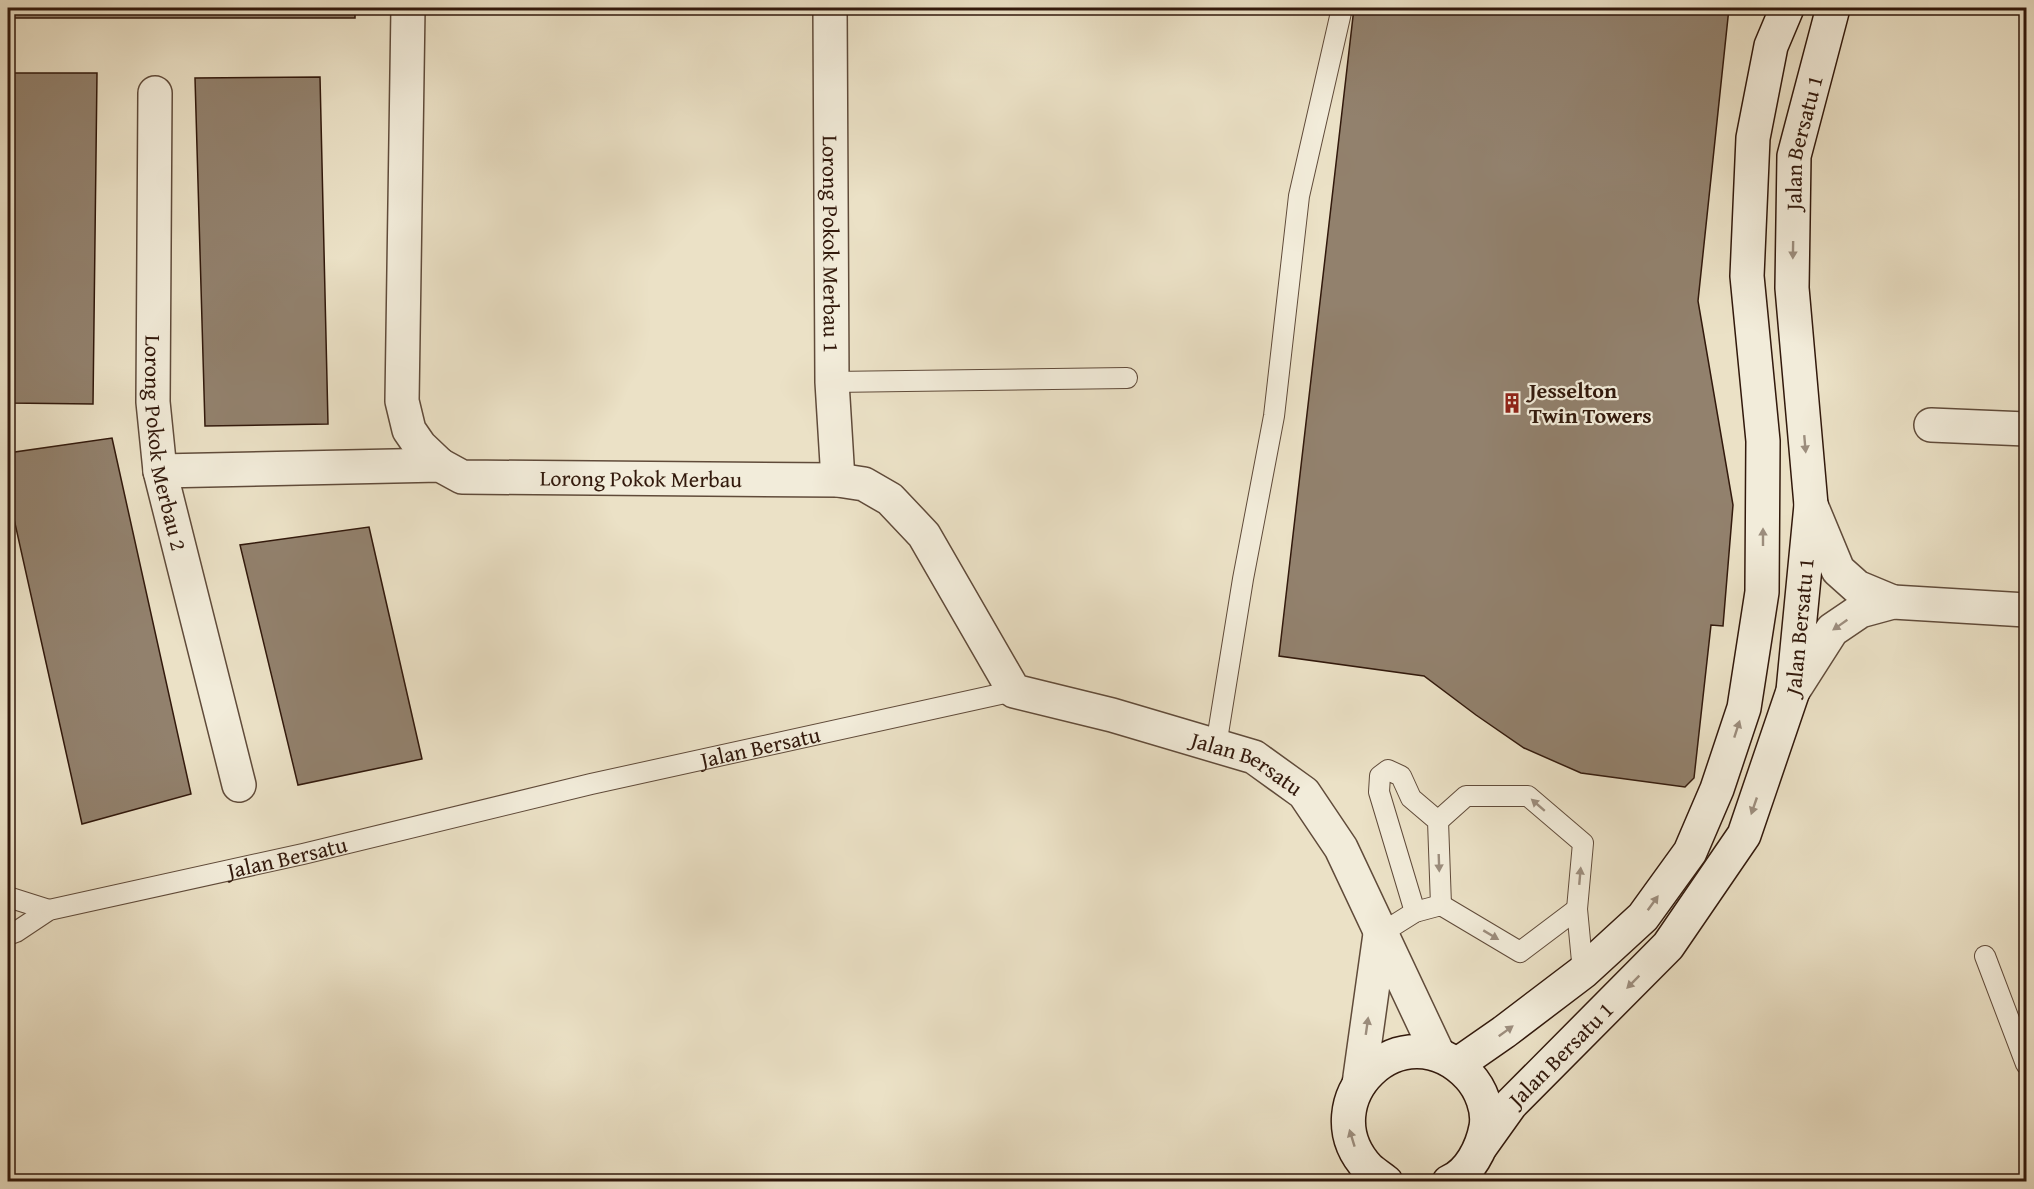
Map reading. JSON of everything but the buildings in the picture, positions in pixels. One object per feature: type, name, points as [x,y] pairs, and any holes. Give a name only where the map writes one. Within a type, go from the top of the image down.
[{"type":"street","points":[[408,8],[402,401],[409,430],[420,446],[440,465]]},
{"type":"street","name":"Lorong Pokok Merbau 1","points":[[830,8],[832,382],[838,480]]},
{"type":"street","name":"Jalan Bersatu 1","points":[[1448,1059],[1504,1032],[1582,972],[1643,917],[1690,852],[1718,789],[1744,708],[1762,592],[1762,441],[1747,276],[1753,138],[1770,46],[1787,8]]},
{"type":"street","name":"Jalan Bersatu 1","points":[[1468,1169],[1511,1104],[1668,946],[1700,900],[1744,835],[1793,691],[1810,506],[1792,288],[1794,156],[1833,8]]},
{"type":"street","name":"Lorong Pokok Merbau 2","points":[[155,93],[153,402],[160,471],[240,785]]},
{"type":"street","points":[[1931,425],[2026,429]]},
{"type":"street","name":"Lorong Pokok Merbau","points":[[160,471],[440,465],[462,477],[838,480],[864,484],[890,499],[924,535],[1014,692]]},
{"type":"street","points":[[1810,506],[1838,570],[1857,587],[1893,602]]},
{"type":"street","points":[[1793,691],[1832,630],[1860,611],[1893,602],[2026,610]]},
{"type":"street","name":"Jalan Bersatu","points":[[1014,692],[1112,715],[1254,757],[1304,793],[1341,848],[1380,934],[1448,1059],[1474,1081],[1484,1101],[1486,1124],[1468,1169]]},
{"type":"street","points":[[1380,934],[1359,1084],[1350,1105],[1349,1128],[1355,1149],[1368,1168],[1386,1182]]},
{"type":"street","points":[[1359,1084],[1374,1067],[1393,1055],[1415,1051],[1448,1059]]},
{"type":"lane","points":[[1216,746],[1243,579],[1274,416],[1299,196],[1342,8]]},
{"type":"lane","points":[[832,382],[1127,378]]},
{"type":"lane","name":"Jalan Bersatu","points":[[8,908],[12,934],[49,910],[303,854],[591,784],[1014,692]]},
{"type":"lane","points":[[1415,912],[1379,792],[1380,776],[1388,770],[1401,776],[1412,798],[1438,821],[1441,905]]},
{"type":"lane","points":[[1438,821],[1466,796],[1528,796],[1583,843],[1577,909],[1582,972]]},
{"type":"lane","points":[[8,897],[49,910]]},
{"type":"lane","points":[[1380,934],[1415,912],[1441,905],[1520,952],[1577,909]]},
{"type":"lane","points":[[1985,956],[2026,1064]]},
{"type":"place","name":"Jesselton Twin Towers","points":[[1512,403]]}]
